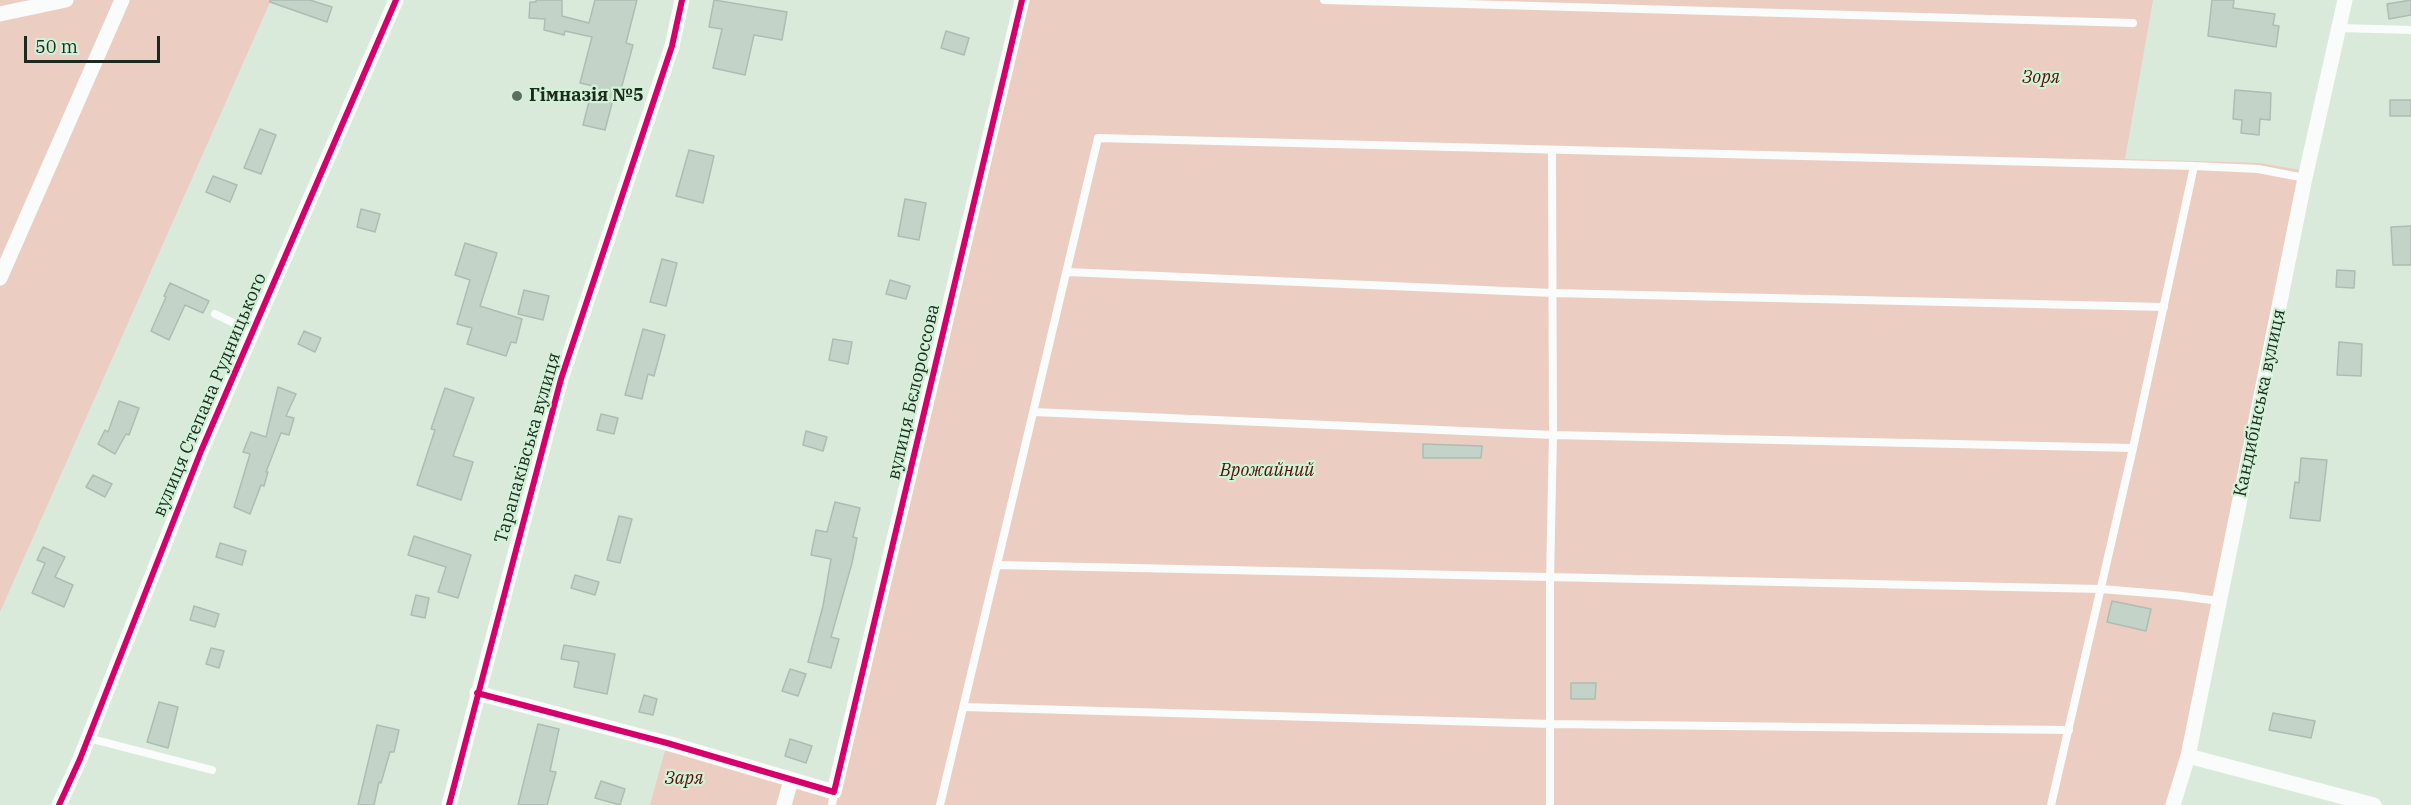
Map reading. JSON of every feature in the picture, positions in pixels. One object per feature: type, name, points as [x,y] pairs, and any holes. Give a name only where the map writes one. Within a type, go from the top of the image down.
[{"type":"street","points":[[0,14],[66,0]]},
{"type":"street","points":[[0,278],[122,0]]},
{"type":"street","name":"вулиця Степана Рудницького","points":[[59,805],[88,738],[201,451],[396,0]]},
{"type":"street","name":"Тарапаківська вулиця","points":[[449,805],[561,379],[672,46],[682,0]]},
{"type":"street","name":"вулиця Бєлороссова","points":[[833,798],[1022,0]]},
{"type":"street","name":"Кандибінська вулиця","points":[[2173,805],[2188,756],[2305,178],[2345,0]]},
{"type":"street","points":[[477,693],[667,743],[791,780],[833,798]]},
{"type":"street","points":[[2188,756],[2374,805]]},
{"type":"street","points":[[784,805],[791,780]]},
{"type":"lane","points":[[1324,0],[2133,23]]},
{"type":"lane","points":[[2339,28],[2411,30]]},
{"type":"lane","points":[[940,805],[1098,138],[2194,166],[2258,169],[2305,178]]},
{"type":"lane","points":[[1550,805],[1552,724],[1550,579],[1553,435],[1552,150]]},
{"type":"lane","points":[[2051,805],[2133,448],[2194,166]]},
{"type":"lane","points":[[1067,272],[1553,293],[2164,307]]},
{"type":"lane","points":[[215,314],[252,332]]},
{"type":"lane","points":[[1034,412],[1553,435],[2133,448]]},
{"type":"lane","points":[[997,565],[1550,579],[2101,589],[2219,601]]},
{"type":"lane","points":[[963,707],[1552,724],[2069,730]]},
{"type":"lane","points":[[88,738],[212,770]]},
{"type":"green space","points":[[0,0],[271,0],[0,612]]},
{"type":"green space","name":"Врожайний","points":[[1022,0],[2153,0],[2125,159],[2259,163],[2307,171],[2173,805],[650,805],[666,747],[833,796]]},
{"type":"building","points":[[270,0],[310,0],[332,7],[327,22],[270,2]]},
{"type":"building","points":[[536,0],[562,0],[562,16],[589,23],[595,0],[637,0],[626,43],[633,45],[620,93],[615,92],[605,130],[583,125],[593,86],[580,83],[592,37],[565,31],[564,35],[544,30],[545,19],[529,18],[530,2],[536,2]]},
{"type":"building","points":[[714,0],[787,12],[782,40],[754,35],[745,75],[713,68],[722,29],[709,27]]},
{"type":"building","points":[[2212,0],[2234,0],[2233,8],[2275,14],[2273,25],[2279,26],[2276,47],[2208,36]]},
{"type":"building","points":[[2411,0],[2411,15],[2389,19],[2387,4]]},
{"type":"building","points":[[946,31],[969,38],[964,55],[941,48]]},
{"type":"building","points":[[2235,90],[2271,93],[2270,120],[2260,119],[2259,135],[2241,133],[2242,120],[2233,119]]},
{"type":"building","points":[[2390,100],[2411,100],[2411,116],[2390,116]]},
{"type":"building","points":[[260,129],[276,135],[261,174],[244,168]]},
{"type":"building","points":[[689,150],[714,156],[703,203],[676,196]]},
{"type":"building","points":[[213,176],[237,185],[230,202],[206,192]]},
{"type":"building","points":[[905,199],[926,203],[919,240],[898,236]]},
{"type":"building","points":[[361,209],[380,214],[375,232],[357,227]]},
{"type":"building","points":[[2411,226],[2411,265],[2393,265],[2391,227]]},
{"type":"building","points":[[465,243],[497,253],[480,306],[522,319],[516,343],[511,342],[506,356],[467,344],[472,328],[457,324],[470,280],[455,275]]},
{"type":"building","points":[[662,259],[677,263],[666,306],[650,302]]},
{"type":"building","points":[[2337,270],[2355,271],[2354,288],[2336,287]]},
{"type":"building","points":[[890,280],[910,286],[906,299],[886,294]]},
{"type":"building","points":[[170,283],[209,301],[203,313],[185,305],[169,340],[151,331]]},
{"type":"building","points":[[524,290],[549,296],[543,320],[518,314]]},
{"type":"building","points":[[643,329],[665,335],[654,376],[648,374],[642,399],[625,395]]},
{"type":"building","points":[[304,331],[321,338],[315,352],[298,344]]},
{"type":"building","points":[[833,339],[852,342],[848,364],[829,360]]},
{"type":"building","points":[[2339,342],[2362,344],[2361,376],[2337,375]]},
{"type":"building","points":[[278,387],[296,394],[286,416],[294,418],[289,435],[281,433],[266,472],[268,472],[264,486],[261,485],[250,514],[234,507],[250,454],[243,452],[251,432],[266,437]]},
{"type":"building","points":[[445,388],[474,398],[453,456],[473,462],[461,500],[417,485],[435,430],[431,429]]},
{"type":"building","points":[[119,401],[139,408],[129,435],[126,434],[115,454],[98,444],[105,430],[108,432]]},
{"type":"building","points":[[601,414],[618,418],[614,434],[597,430]]},
{"type":"building","points":[[806,431],[827,437],[823,451],[803,445]]},
{"type":"building","points":[[1423,444],[1482,446],[1481,458],[1423,458]]},
{"type":"building","points":[[2301,458],[2327,460],[2320,521],[2290,518],[2295,482],[2299,483]]},
{"type":"building","points":[[93,475],[112,484],[105,497],[86,487]]},
{"type":"building","points":[[835,502],[860,508],[853,537],[857,538],[852,563],[831,637],[839,639],[831,668],[808,662],[823,606],[831,559],[811,555],[816,530],[827,532]]},
{"type":"building","points":[[619,516],[632,519],[620,563],[607,560]]},
{"type":"building","points":[[414,536],[471,555],[458,598],[438,592],[446,567],[408,555]]},
{"type":"building","points":[[220,543],[246,551],[242,565],[216,557]]},
{"type":"building","points":[[43,547],[65,557],[55,577],[73,585],[64,607],[32,593],[45,563],[37,560]]},
{"type":"building","points":[[575,575],[599,582],[595,595],[571,588]]},
{"type":"building","points":[[416,595],[429,598],[425,618],[411,615]]},
{"type":"building","points":[[2112,601],[2151,609],[2146,631],[2107,622]]},
{"type":"building","points":[[194,606],[219,614],[215,627],[190,620]]},
{"type":"building","points":[[564,645],[615,654],[607,694],[574,687],[579,662],[561,659]]},
{"type":"building","points":[[211,648],[224,651],[219,668],[206,664]]},
{"type":"building","points":[[790,669],[806,674],[798,696],[782,691]]},
{"type":"building","points":[[1571,683],[1596,683],[1595,699],[1571,699]]},
{"type":"building","points":[[644,695],[657,699],[653,715],[639,712]]},
{"type":"building","points":[[159,702],[178,707],[168,748],[147,742]]},
{"type":"building","points":[[2273,713],[2315,721],[2311,738],[2269,730]]},
{"type":"building","points":[[538,724],[559,729],[550,771],[556,772],[547,805],[518,805]]},
{"type":"building","points":[[377,725],[399,730],[394,752],[390,752],[381,783],[379,782],[374,805],[358,805]]},
{"type":"building","points":[[790,739],[812,746],[806,763],[785,756]]},
{"type":"building","points":[[601,781],[625,789],[620,805],[595,798]]},
{"type":"cycle path","points":[[59,805],[80,759],[201,451],[396,0]]},
{"type":"cycle path","points":[[449,805],[561,379],[672,46],[682,0]]},
{"type":"cycle path","points":[[477,693],[667,743],[834,792],[1022,0]]},
{"type":"place","name":"Гімназія №5","points":[[517,96]]},
{"type":"park label","name":"Зоря","points":[[2041,78]]},
{"type":"park label","name":"Заря","points":[[684,779]]}]
